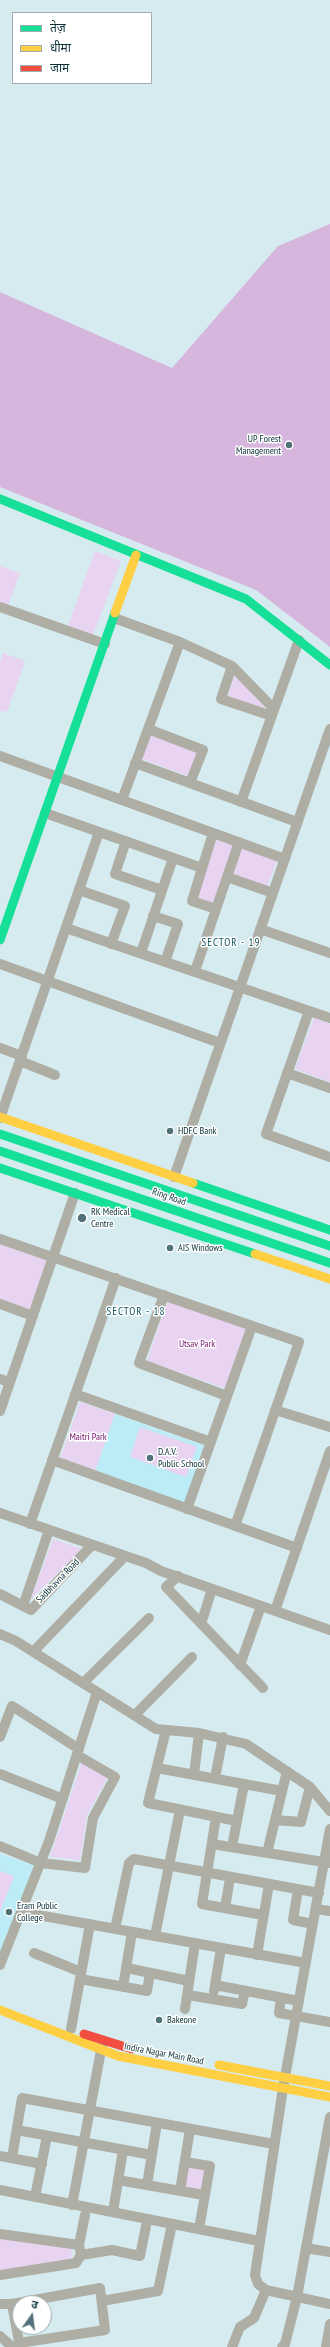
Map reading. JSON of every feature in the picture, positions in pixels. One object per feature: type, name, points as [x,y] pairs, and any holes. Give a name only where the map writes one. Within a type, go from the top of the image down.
[{"type":"main road","points":[[0,499],[246,599],[330,665]]},
{"type":"main road","points":[[0,940],[136,555]]},
{"type":"main road","points":[[0,1117],[330,1230]]},
{"type":"main road","name":"Ring Road","points":[[0,1134],[330,1246]]},
{"type":"main road","name":"Ring Road","points":[[0,1151],[330,1263]]},
{"type":"main road","points":[[0,1168],[330,1279]]},
{"type":"main road","name":"Indira Nagar Main Road","points":[[0,2000],[102,2041],[141,2050]]},
{"type":"main road","name":"Indira Nagar Main Road","points":[[0,2010],[101,2051],[330,2097]]},
{"type":"main road","name":"Indira Nagar Main Road","points":[[209,2063],[330,2086]]},
{"type":"street","points":[[0,607],[104,644]]},
{"type":"street","points":[[114,618],[180,642],[232,666],[273,712]]},
{"type":"street","points":[[241,802],[299,640]]},
{"type":"street","points":[[122,800],[180,642]]},
{"type":"street","points":[[232,666],[221,699],[273,712]]},
{"type":"street","points":[[148,729],[202,750],[190,783]]},
{"type":"street","points":[[174,1177],[330,729]]},
{"type":"street","points":[[0,756],[285,859]]},
{"type":"street","points":[[135,763],[297,822]]},
{"type":"street","points":[[45,813],[202,868]]},
{"type":"street","points":[[0,1117],[99,832]]},
{"type":"street","points":[[213,833],[192,901],[216,908]]},
{"type":"street","points":[[126,842],[115,874],[162,890]]},
{"type":"street","points":[[195,971],[239,842]]},
{"type":"street","points":[[141,953],[173,858]]},
{"type":"street","points":[[227,877],[273,893]]},
{"type":"street","points":[[79,890],[125,906],[111,944]]},
{"type":"street","points":[[154,916],[178,924],[166,962]]},
{"type":"street","points":[[66,928],[240,986],[330,1018]]},
{"type":"street","points":[[260,929],[330,953]]},
{"type":"street","points":[[0,964],[220,1043]]},
{"type":"street","points":[[309,1011],[266,1134],[330,1157]]},
{"type":"street","points":[[0,1048],[55,1075]]},
{"type":"street","points":[[287,1073],[330,1088]]},
{"type":"street","points":[[0,1410],[5,1381],[33,1316],[75,1193]]},
{"type":"street","points":[[0,1239],[298,1342],[235,1526]]},
{"type":"street","points":[[30,1524],[116,1278]]},
{"type":"street","points":[[164,1295],[139,1363],[227,1396]]},
{"type":"street","points":[[0,1304],[33,1316]]},
{"type":"street","points":[[187,1509],[252,1326]]},
{"type":"street","points":[[75,1394],[210,1442]]},
{"type":"street","points":[[275,1410],[330,1427]]},
{"type":"street","points":[[275,1611],[297,1548],[325,1481],[330,1451]]},
{"type":"street","points":[[52,1460],[297,1548]]},
{"type":"street","points":[[0,1513],[125,1556],[330,1630]]},
{"type":"street","points":[[23,1606],[49,1530]]},
{"type":"street","name":"Sadbhavna Road","points":[[0,1594],[31,1610],[92,1545]]},
{"type":"street","points":[[33,1652],[125,1556]]},
{"type":"street","points":[[178,1576],[166,1587],[263,1688]]},
{"type":"street","points":[[201,1624],[212,1588]]},
{"type":"street","points":[[240,1665],[261,1606]]},
{"type":"street","points":[[83,1683],[149,1618]]},
{"type":"street","points":[[0,1634],[33,1652],[156,1729],[200,1733],[223,1737],[246,1744],[287,1770],[310,1787],[330,1811]]},
{"type":"street","points":[[135,1715],[192,1657]]},
{"type":"street","points":[[0,1965],[41,1863],[97,1692]]},
{"type":"street","points":[[0,1737],[12,1706],[115,1777],[93,1818],[85,1868],[41,1863],[0,1846]]},
{"type":"street","points":[[166,1730],[148,1803],[237,1820]]},
{"type":"street","points":[[194,1775],[200,1733]]},
{"type":"street","points":[[215,1778],[223,1737]]},
{"type":"street","points":[[156,1768],[282,1791]]},
{"type":"street","points":[[267,1853],[287,1770]]},
{"type":"street","points":[[0,1774],[63,1799]]},
{"type":"street","points":[[232,1847],[244,1784]]},
{"type":"street","points":[[275,1820],[301,1822],[310,1787]]},
{"type":"street","points":[[155,1936],[180,1810]]},
{"type":"street","points":[[216,1817],[202,1904],[263,1915]]},
{"type":"street","points":[[330,1829],[327,1863],[316,1908],[283,2088],[255,2275],[258,2284],[266,2290],[330,2304]]},
{"type":"street","points":[[212,1844],[327,1863]]},
{"type":"street","points":[[114,1929],[129,1862],[134,1859],[207,1874],[319,1893]]},
{"type":"street","points":[[225,1908],[230,1878]]},
{"type":"street","points":[[257,1955],[269,1884]]},
{"type":"street","points":[[298,1889],[293,1920],[313,1924]]},
{"type":"street","points":[[316,1908],[330,1911]]},
{"type":"street","points":[[21,1912],[306,1963]]},
{"type":"street","points":[[71,2029],[90,1924]]},
{"type":"street","points":[[123,1986],[132,1932]]},
{"type":"street","points":[[185,2009],[195,1943]]},
{"type":"street","points":[[213,1999],[221,1948]]},
{"type":"street","points":[[34,1952],[81,1976],[147,1991],[150,1973]]},
{"type":"street","points":[[127,1968],[189,1981]]},
{"type":"street","points":[[215,1985],[299,2001]]},
{"type":"street","points":[[188,1995],[242,2004],[245,1991]]},
{"type":"street","points":[[280,1998],[278,2012],[330,2022]]},
{"type":"street","points":[[72,2204],[102,2041]]},
{"type":"street","points":[[12,2158],[22,2098],[274,2144]]},
{"type":"street","points":[[282,2347],[285,2344],[297,2297],[330,2117]]},
{"type":"street","points":[[147,2185],[157,2123]]},
{"type":"street","points":[[180,2191],[190,2129]]},
{"type":"street","points":[[17,2130],[152,2155]]},
{"type":"street","points":[[35,2197],[47,2136]]},
{"type":"street","points":[[113,2212],[123,2150]]},
{"type":"street","points":[[0,2156],[42,2164]]},
{"type":"street","points":[[185,2162],[210,2166],[198,2228]]},
{"type":"street","points":[[118,2180],[204,2195]]},
{"type":"street","points":[[0,2190],[259,2241]]},
{"type":"street","points":[[0,2275],[76,2263],[80,2250],[85,2215]]},
{"type":"street","points":[[102,2301],[158,2291],[172,2224]]},
{"type":"street","points":[[0,2234],[80,2250],[112,2250],[140,2256],[146,2226]]},
{"type":"street","points":[[306,2248],[330,2252]]},
{"type":"street","points":[[0,2336],[17,2346],[105,2330],[100,2288],[52,2297]]},
{"type":"street","points":[[232,2347],[240,2327],[254,2318],[266,2290]]},
{"type":"street","points":[[0,2304],[12,2304]]},
{"type":"street","points":[[326,2347],[330,2324]]},
{"type":"street","points":[[16,2335],[17,2346]]},
{"type":"shaded area","points":[[330,224],[330,647],[256,590],[0,487],[0,292],[172,368],[278,246]]},
{"type":"shaded area","name":"D.A.V. Public School","points":[[115,1414],[205,1446],[184,1504],[95,1471]]},
{"type":"shaded area","name":"Eram Public College","points":[[0,1854],[35,1866],[0,1958]]},
{"type":"green space","points":[[95,551],[121,561],[93,635],[68,626]]},
{"type":"green space","points":[[0,566],[20,573],[8,605],[0,602]]},
{"type":"green space","points":[[3,653],[25,661],[7,712],[0,710],[0,661]]},
{"type":"green space","points":[[235,674],[265,708],[228,697]]},
{"type":"green space","points":[[151,735],[197,752],[188,776],[142,759]]},
{"type":"green space","points":[[217,839],[277,860],[267,887],[226,874],[215,904],[196,898]]},
{"type":"green space","points":[[314,1018],[330,1024],[330,1082],[295,1069]]},
{"type":"green space","points":[[0,1244],[47,1260],[29,1311],[0,1301]]},
{"type":"green space","name":"Utsav Park","points":[[168,1300],[246,1328],[225,1388],[147,1361]]},
{"type":"green space","name":"Maitri Park","points":[[80,1402],[115,1414],[95,1471],[60,1459]]},
{"type":"green space","points":[[140,1427],[197,1447],[186,1477],[130,1457]]},
{"type":"green space","points":[[53,1539],[82,1549],[31,1599]]},
{"type":"green space","points":[[82,1762],[108,1777],[87,1815],[80,1860],[50,1857]]},
{"type":"green space","points":[[0,1871],[14,1876],[0,1912]]},
{"type":"green space","points":[[188,2166],[208,2169],[204,2193],[184,2189]]},
{"type":"green space","points":[[0,2237],[72,2247],[71,2261],[0,2270]]},
{"type":"traffic: fast","points":[[0,499],[246,599],[330,665]]},
{"type":"traffic: fast","points":[[0,940],[115,613]]},
{"type":"traffic: fast","points":[[0,1134],[330,1246]]},
{"type":"traffic: fast","points":[[0,1151],[330,1263]]},
{"type":"traffic: fast","points":[[0,1168],[255,1254]]},
{"type":"traffic: fast","points":[[193,1183],[330,1230]]},
{"type":"traffic: slow","points":[[115,613],[136,555]]},
{"type":"traffic: slow","points":[[0,1117],[193,1183]]},
{"type":"traffic: slow","points":[[255,1254],[330,1279]]},
{"type":"traffic: slow","points":[[0,2010],[118,2056],[330,2097]]},
{"type":"traffic: slow","points":[[219,2065],[330,2086]]},
{"type":"traffic: jam","points":[[84,2034],[132,2049]]},
{"type":"place","name":"UP Forest Management","points":[[289,445]]},
{"type":"place","name":"HDFC Bank","points":[[170,1131]]},
{"type":"place","name":"RK Medical Centre","points":[[82,1218]]},
{"type":"place","name":"AIS Windows","points":[[170,1248]]},
{"type":"place","name":"D.A.V. Public School","points":[[150,1458]]},
{"type":"place","name":"Eram Public College","points":[[9,1912]]},
{"type":"place","name":"Bakeone","points":[[159,2020]]},
{"type":"district","name":"SECTOR - 19","points":[[231,943]]},
{"type":"district","name":"SECTOR - 18","points":[[136,1312]]}]
